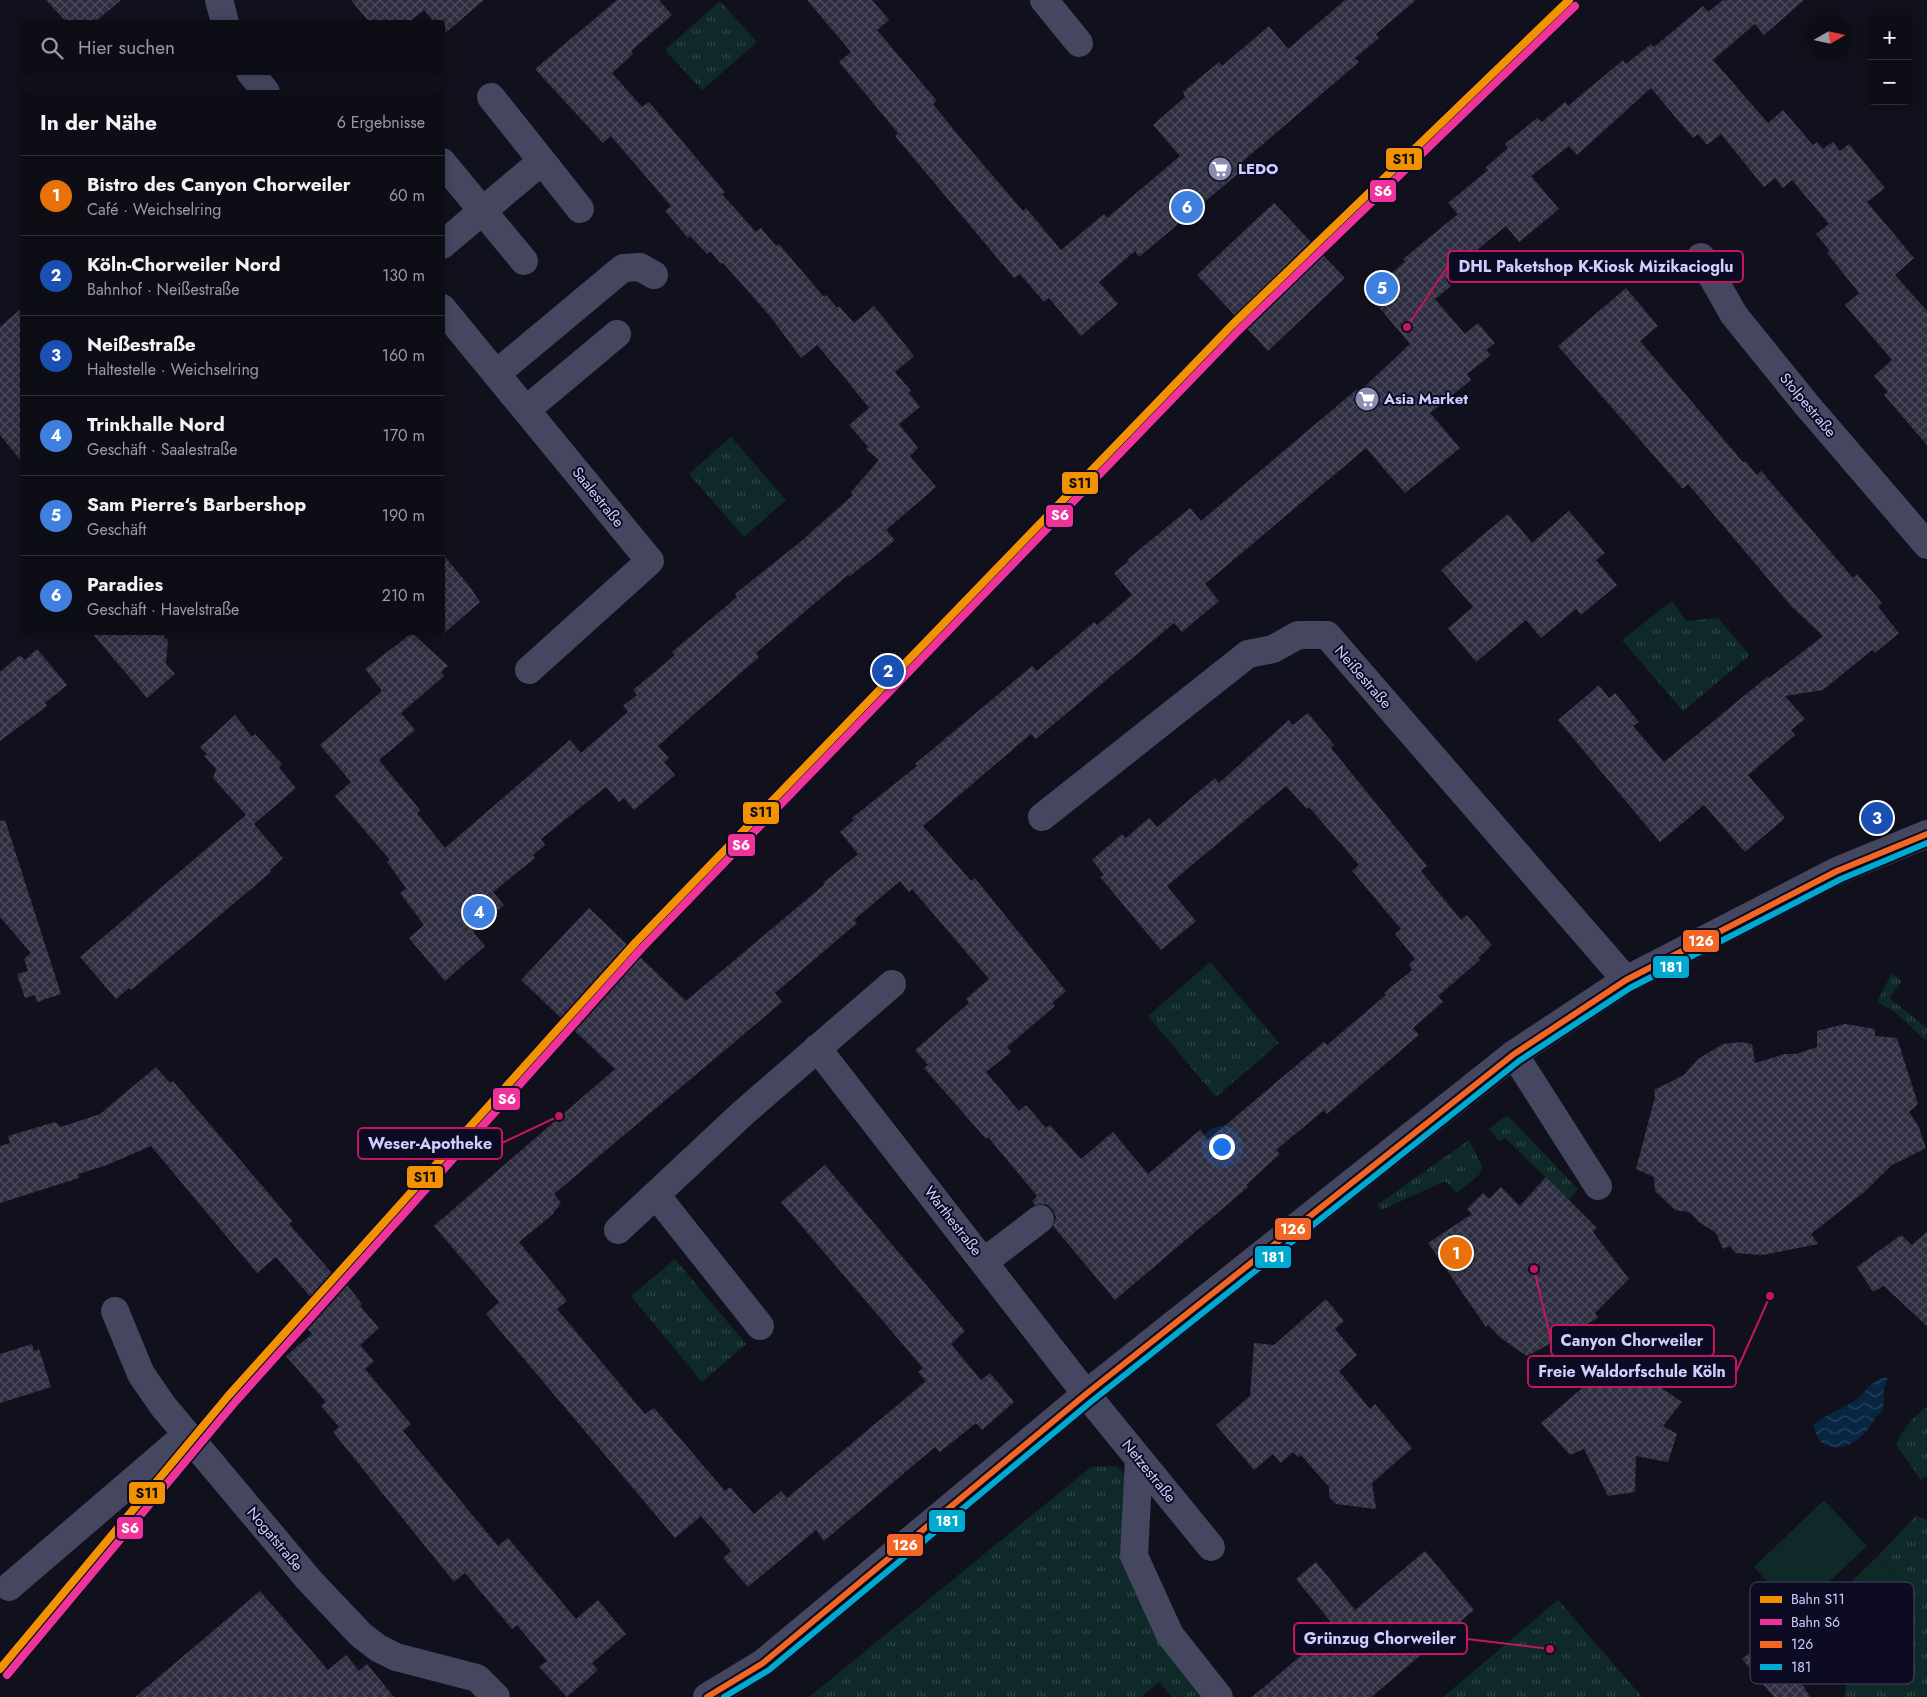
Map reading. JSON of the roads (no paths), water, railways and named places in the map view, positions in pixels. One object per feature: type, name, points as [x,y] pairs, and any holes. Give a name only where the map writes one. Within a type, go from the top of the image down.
[{"type":"street","points":[[219,0],[224,20]]},
{"type":"street","points":[[1044,0],[1079,43]]},
{"type":"street","points":[[252,75],[264,90]]},
{"type":"street","points":[[491,97],[580,209]]},
{"type":"street","points":[[445,244],[542,162]]},
{"type":"street","points":[[445,166],[524,261]]},
{"type":"street","name":"Stolpestraße","points":[[1701,257],[1734,315],[1806,404],[1927,545]]},
{"type":"street","points":[[501,379],[623,268],[640,266],[654,275]]},
{"type":"street","name":"Saalestraße","points":[[445,312],[650,561],[529,670]]},
{"type":"street","points":[[501,379],[580,318],[589,316],[606,328],[526,410]]},
{"type":"street","name":"Neißestraße","points":[[1042,817],[1248,654],[1273,649],[1298,635],[1327,635],[1626,980]]},
{"type":"street","points":[[707,1697],[763,1663],[1086,1394],[1514,1054],[1626,980],[1836,871],[1927,834]]},
{"type":"street","points":[[618,1230],[817,1048],[892,984]]},
{"type":"street","name":"Warthestraße","points":[[817,1048],[985,1261],[1086,1394]]},
{"type":"street","points":[[1514,1054],[1598,1186]]},
{"type":"street","points":[[656,1195],[760,1326]]},
{"type":"street","points":[[985,1261],[1040,1219]]},
{"type":"street","name":"Nogatstraße","points":[[115,1311],[141,1374],[186,1435],[309,1580],[361,1635],[378,1648],[396,1657],[477,1678],[496,1697]]},
{"type":"street","name":"Netzestraße","points":[[1086,1394],[1211,1547]]},
{"type":"street","points":[[10,1586],[186,1435]]},
{"type":"street","points":[[1139,1459],[1134,1556],[1170,1635],[1220,1697]]},
{"type":"water","points":[[1883,1377],[1888,1378],[1884,1388],[1883,1411],[1875,1418],[1866,1432],[1851,1444],[1845,1446],[1827,1446],[1821,1442],[1813,1425],[1854,1401],[1873,1383]]},
{"type":"rail line","name":"S11","points":[[0,1669],[229,1395],[636,942],[1232,325],[1569,0]]},
{"type":"rail line","name":"S6","points":[[7,1675],[236,1401],[642,948],[1238,331],[1575,6]]},
{"type":"place","name":"LEDO","points":[[1220,169]]},
{"type":"place","name":"Paradies","points":[[1187,207]]},
{"type":"place","name":"Sam Pierre‘s Barbershop","points":[[1382,288]]},
{"type":"place","name":"DHL Paketshop K-Kiosk Mizikacioglu","points":[[1407,327]]},
{"type":"place","name":"Asia Market","points":[[1367,399]]},
{"type":"place","name":"Köln-Chorweiler Nord","points":[[888,671]]},
{"type":"place","name":"Neißestraße","points":[[1877,818]]},
{"type":"place","name":"Trinkhalle Nord","points":[[479,912]]},
{"type":"place","name":"Weser-Apotheke","points":[[559,1116]]},
{"type":"place","name":"Bistro des Canyon Chorweiler","points":[[1456,1253]]},
{"type":"place","name":"Canyon Chorweiler","points":[[1534,1269]]},
{"type":"place","name":"Freie Waldorfschule Köln","points":[[1770,1296]]},
{"type":"place","name":"Grünzug Chorweiler","points":[[1550,1649]]}]
